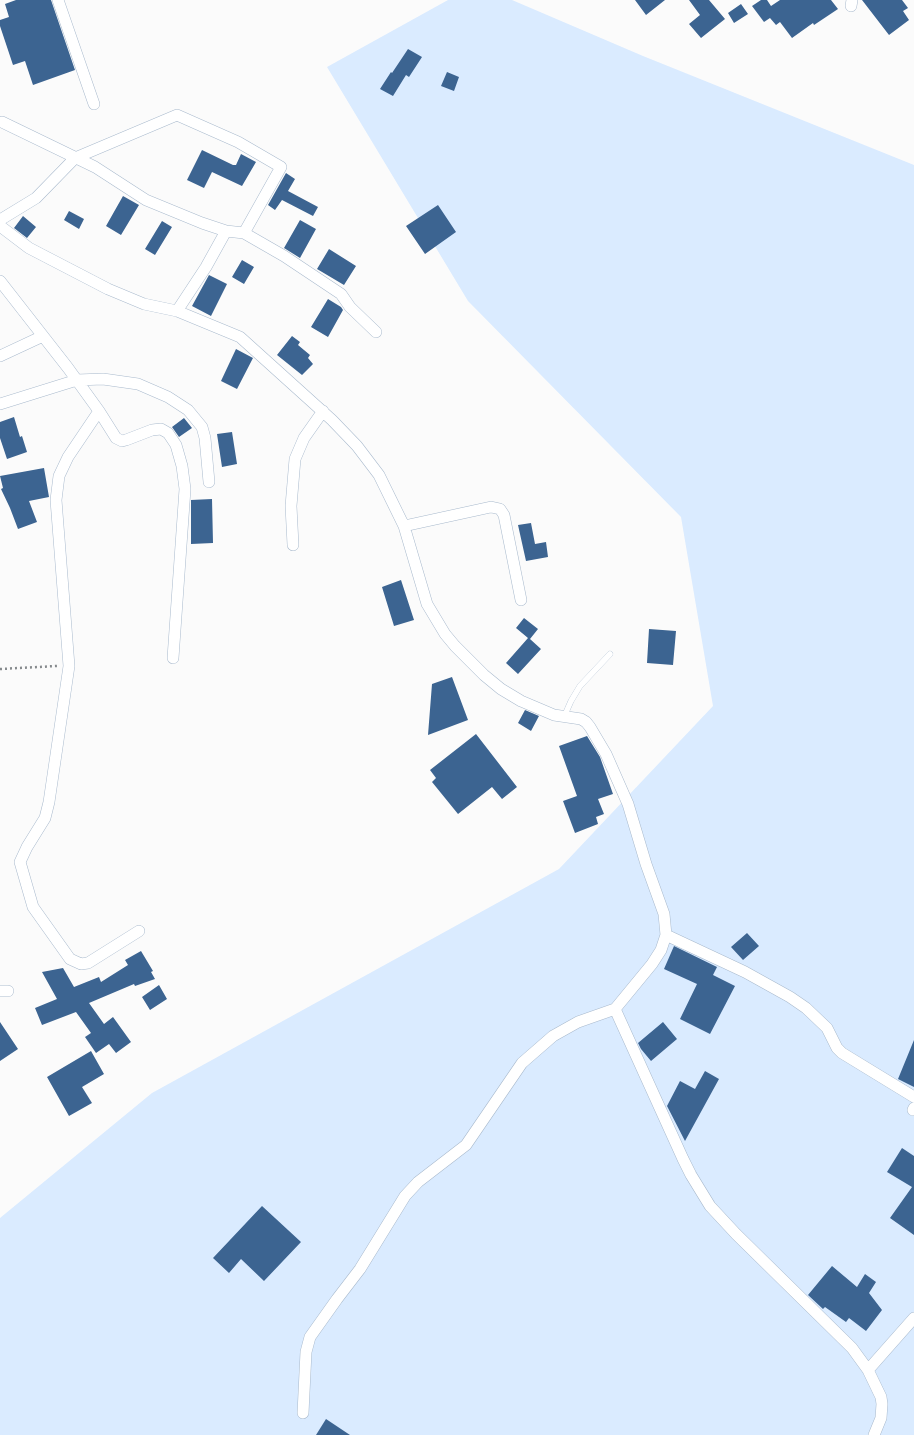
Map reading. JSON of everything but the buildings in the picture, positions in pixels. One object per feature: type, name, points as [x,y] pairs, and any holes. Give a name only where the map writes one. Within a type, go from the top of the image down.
[{"type":"street","points":[[58,0],[94,104]]},
{"type":"street","points":[[0,220],[36,198],[75,158],[177,115],[238,142],[281,167],[244,233]]},
{"type":"street","points":[[2,122],[95,167],[146,200],[226,231],[244,233],[299,265],[341,294],[350,307],[376,332]]},
{"type":"street","points":[[0,226],[30,248],[108,289],[144,304],[177,311],[240,337],[323,411],[357,446],[380,475],[404,526],[426,604],[445,634],[484,675],[501,688],[533,707],[548,713],[581,719],[586,722],[606,754],[628,804],[646,864],[666,920],[666,934],[657,957],[615,1009],[578,1022],[565,1029],[553,1036],[522,1063],[466,1145],[418,1182],[405,1196],[360,1269],[310,1337],[306,1352],[303,1413]]},
{"type":"street","points":[[177,311],[206,267],[226,231]]},
{"type":"street","points":[[0,281],[77,380],[118,440],[126,440],[152,430],[161,429],[171,436],[182,466],[185,488],[173,658]]},
{"type":"street","points":[[0,356],[43,336]]},
{"type":"street","points":[[0,404],[77,380],[103,379],[138,384],[168,397],[188,410],[202,426],[205,438],[209,482]]},
{"type":"street","points":[[99,411],[68,457],[59,476],[56,500],[69,666],[49,802],[45,818],[20,862],[33,907],[70,959],[81,964],[88,963],[139,931]]},
{"type":"street","points":[[293,545],[291,506],[295,459],[304,438],[323,411]]},
{"type":"street","points":[[404,526],[491,507],[500,509],[504,515],[521,600]]},
{"type":"street","points":[[666,934],[745,972],[790,997],[806,1008],[827,1028],[837,1048],[842,1053],[914,1096]]},
{"type":"street","points":[[615,1009],[683,1159],[710,1206],[736,1234],[852,1348],[868,1370],[881,1397],[882,1404],[882,1418],[874,1435]]},
{"type":"street","points":[[868,1370],[914,1318]]},
{"type":"lane","points":[[564,717],[580,686],[610,654]]},
{"type":"path","points":[[0,669],[69,666]]},
{"type":"shaded area","points":[[448,0],[512,0],[643,56],[914,165],[914,1435],[0,1435],[0,1218],[152,1093],[559,869],[713,706],[681,517],[468,301],[327,67]]}]
